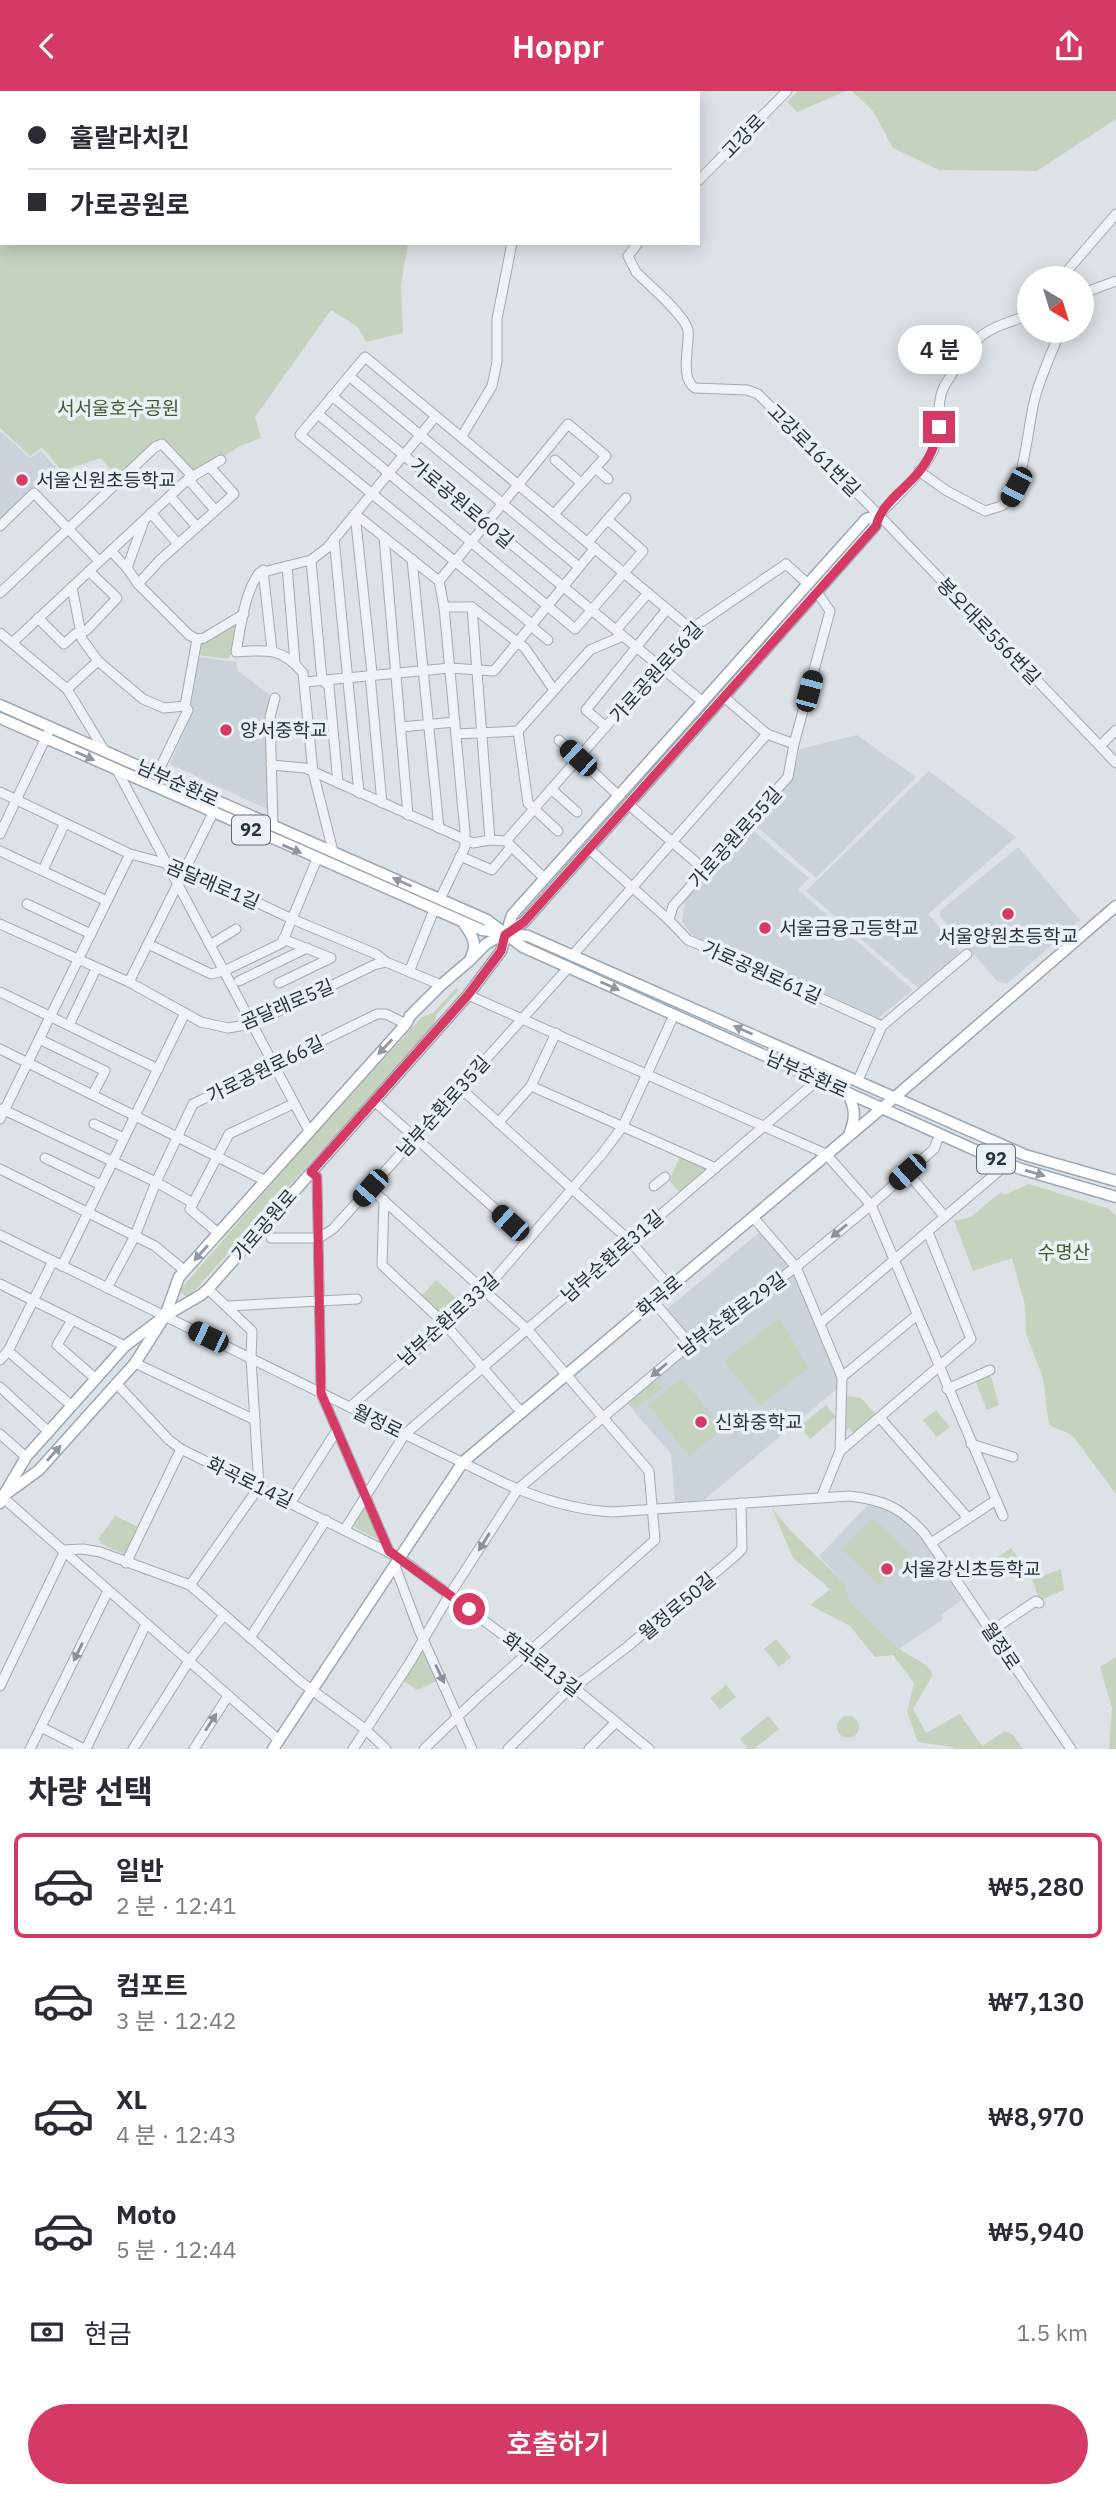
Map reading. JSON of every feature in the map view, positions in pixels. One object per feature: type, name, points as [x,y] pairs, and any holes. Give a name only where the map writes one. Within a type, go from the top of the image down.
[{"type":"main road","name":"가로공원로","points":[[1,1498],[26,1457],[125,1346],[165,1316],[204,1292],[468,995],[501,951],[505,935],[512,915],[866,519],[878,515],[876,526],[524,922],[505,935],[486,944],[410,1016],[406,1024],[182,1274],[165,1316],[135,1363],[39,1470],[1,1498]]},
{"type":"main road","name":"남부순환로","points":[[0,705],[117,770],[462,922],[505,935],[528,936],[1025,1155],[1116,1181]]},
{"type":"main road","name":"남부순환로","points":[[0,718],[104,750],[333,851],[487,920],[523,947],[568,968],[1007,1164],[1116,1197]]},
{"type":"main road","name":"화곡로","points":[[276,1744],[463,1462],[895,1097],[1116,905]]},
{"type":"main road","points":[[462,922],[475,945],[468,962]]},
{"type":"main road","points":[[833,1086],[838,1083],[855,1089],[857,1079]]},
{"type":"main road","points":[[847,1092],[853,1103],[855,1116],[850,1134]]},
{"type":"main road","points":[[925,1127],[926,1120],[945,1128],[952,1129],[960,1125]]},
{"type":"main road","points":[[182,1274],[177,1300],[184,1302],[204,1292]]},
{"type":"main road","points":[[125,1346],[140,1342],[141,1350],[135,1363]]},
{"type":"street","name":"고강로","points":[[700,179],[787,91]]},
{"type":"street","points":[[1075,266],[1116,214]]},
{"type":"street","points":[[462,436],[492,386],[497,362],[497,319],[512,245]]},
{"type":"street","name":"고강로161번길","points":[[636,245],[628,256],[636,272],[687,324],[687,378],[690,385],[695,388],[747,390],[758,394],[878,515]]},
{"type":"street","points":[[1094,287],[1116,281]]},
{"type":"street","name":"가로공원로","points":[[878,515],[919,471],[933,451],[939,427],[942,390],[969,348],[980,335],[1017,318]]},
{"type":"street","points":[[919,471],[947,491],[985,510],[999,507],[1009,501],[1021,468],[1035,395],[1055,343]]},
{"type":"street","points":[[548,640],[300,435],[365,357],[691,629]]},
{"type":"street","points":[[349,376],[579,567]]},
{"type":"street","name":"가로공원로60길","points":[[332,396],[703,702]]},
{"type":"street","points":[[318,414],[575,629],[643,551],[608,520]]},
{"type":"street","points":[[333,851],[313,772],[303,673],[295,663],[272,650],[236,652],[244,614],[252,582],[263,571],[311,560],[327,548],[436,416]]},
{"type":"street","points":[[439,581],[568,424],[606,456],[554,514]]},
{"type":"street","points":[[0,593],[155,447],[162,444],[215,510]]},
{"type":"street","points":[[12,643],[190,478],[222,460]]},
{"type":"street","points":[[555,460],[582,483]]},
{"type":"street","points":[[138,584],[234,494],[210,467]]},
{"type":"street","points":[[595,468],[608,479]]},
{"type":"street","points":[[0,526],[34,493],[99,561]]},
{"type":"street","points":[[170,496],[197,527]]},
{"type":"street","points":[[305,682],[450,668],[494,671],[564,587],[608,520],[626,498]]},
{"type":"street","points":[[355,514],[439,581],[444,607],[465,840],[440,899]]},
{"type":"street","points":[[355,514],[372,673],[370,675],[382,803]]},
{"type":"street","name":"봉오대로556번길","points":[[878,515],[1116,763]]},
{"type":"street","points":[[148,516],[178,544]]},
{"type":"street","points":[[127,568],[148,516]]},
{"type":"street","points":[[384,537],[408,815]]},
{"type":"street","points":[[334,539],[359,793]]},
{"type":"street","points":[[111,551],[138,584],[189,635],[197,639],[204,638],[244,614]]},
{"type":"street","points":[[412,559],[439,828]]},
{"type":"street","points":[[311,560],[323,680],[329,686],[338,783]]},
{"type":"street","name":"가로공원로56길","points":[[460,856],[492,870],[533,810],[691,629],[786,564],[807,584]]},
{"type":"street","points":[[287,566],[295,663]]},
{"type":"street","points":[[38,618],[64,644],[80,631],[87,631],[117,599],[89,571]]},
{"type":"street","points":[[263,571],[272,650]]},
{"type":"street","points":[[72,587],[80,631],[90,652],[98,661],[143,699],[164,708],[185,706]]},
{"type":"street","name":"가로공원로55길","points":[[669,920],[673,906],[788,777],[794,744],[830,611],[817,592]]},
{"type":"street","points":[[456,734],[518,731],[590,650],[620,633],[648,593]]},
{"type":"street","points":[[444,607],[472,607],[525,648],[555,690]]},
{"type":"street","points":[[472,607],[490,840]]},
{"type":"street","points":[[606,726],[586,710],[667,609]]},
{"type":"street","points":[[0,633],[67,689],[104,750]]},
{"type":"street","points":[[158,774],[188,710],[185,706],[197,639]]},
{"type":"street","points":[[67,689],[98,661]]},
{"type":"street","points":[[724,697],[767,734],[794,744]]},
{"type":"street","points":[[273,825],[270,717],[275,698]]},
{"type":"street","points":[[401,727],[455,722]]},
{"type":"street","points":[[1100,746],[1116,730]]},
{"type":"street","points":[[518,731],[528,803],[558,831]]},
{"type":"street","points":[[0,834],[49,733]]},
{"type":"street","points":[[572,956],[767,734]]},
{"type":"street","points":[[559,740],[619,796]]},
{"type":"street","points":[[271,765],[304,768],[473,843],[490,840],[508,844],[545,879]]},
{"type":"street","points":[[117,770],[309,1131]]},
{"type":"street","points":[[551,789],[577,812]]},
{"type":"street","name":"곰달래로1길","points":[[0,792],[130,854],[184,868],[292,919],[376,954],[386,962]]},
{"type":"street","points":[[628,804],[705,870]]},
{"type":"street","points":[[129,982],[213,813]]},
{"type":"street","points":[[43,870],[65,823]]},
{"type":"street","name":"가로공원로61길","points":[[589,849],[688,940],[882,1026]]},
{"type":"street","points":[[0,851],[107,901]]},
{"type":"street","points":[[130,854],[1,1112],[156,1182],[193,1203]]},
{"type":"street","points":[[148,944],[211,974],[224,971],[282,943],[317,859]]},
{"type":"street","points":[[27,904],[91,934]]},
{"type":"street","points":[[409,972],[433,909]]},
{"type":"street","name":"곰달래로5길","points":[[0,923],[129,982],[201,1022],[228,1028],[252,1024],[374,965],[386,962]]},
{"type":"street","points":[[210,945],[236,929]]},
{"type":"street","points":[[279,983],[331,958],[283,939]]},
{"type":"street","points":[[239,981],[307,948]]},
{"type":"street","points":[[857,1079],[882,1026],[967,954]]},
{"type":"street","points":[[386,962],[441,985]]},
{"type":"street","name":"남부순환로35길","points":[[319,1238],[333,1229],[568,968]]},
{"type":"street","points":[[69,1025],[96,969]]},
{"type":"street","points":[[0,992],[158,1069]]},
{"type":"street","points":[[468,995],[827,1154],[870,1205],[1003,1516]]},
{"type":"street","points":[[0,1360],[8,1351],[33,1301],[88,1212],[185,1013]]},
{"type":"street","name":"가로공원로66길","points":[[107,1288],[135,1236],[156,1182],[193,1104],[377,1014],[386,1014],[406,1024]]},
{"type":"street","name":"남부순환로33길","points":[[350,1407],[485,1290],[572,1189],[623,1126],[674,1015]]},
{"type":"street","points":[[498,1123],[531,1086],[556,1033]]},
{"type":"street","points":[[39,1039],[105,1071],[93,1094]]},
{"type":"street","points":[[0,1049],[264,1180]]},
{"type":"street","name":"남부순환로31길","points":[[345,1529],[405,1434],[819,1079]]},
{"type":"street","points":[[531,1086],[716,1168]]},
{"type":"street","points":[[459,1087],[630,1241],[670,1287]]},
{"type":"street","points":[[374,1101],[529,1239]]},
{"type":"street","points":[[218,1233],[190,1209],[229,1134],[293,1104]]},
{"type":"street","points":[[94,1124],[124,1138]]},
{"type":"street","name":"남부순환로29길","points":[[353,1749],[518,1489],[690,1344],[796,1267],[870,1205],[934,1149],[940,1134]]},
{"type":"street","points":[[45,1159],[101,1185]]},
{"type":"street","points":[[820,1323],[1007,1164]]},
{"type":"street","points":[[0,1169],[155,1246],[182,1274]]},
{"type":"street","points":[[311,1172],[317,1177],[321,1393],[389,1551]]},
{"type":"street","points":[[907,1172],[945,1217]]},
{"type":"street","name":"남부순환로31길","points":[[654,1186],[665,1177]]},
{"type":"street","points":[[370,1188],[527,1329],[649,1471],[653,1509],[656,1540],[458,1715],[425,1749]]},
{"type":"street","points":[[384,1200],[382,1265],[445,1324],[522,1413]]},
{"type":"street","points":[[753,1217],[796,1267],[842,1377],[840,1451],[821,1498]]},
{"type":"street","points":[[840,1451],[971,1339],[928,1232]]},
{"type":"street","name":"월정로","points":[[0,1235],[533,1496],[579,1509],[612,1512],[849,1496],[886,1503],[913,1521],[931,1543],[1071,1749]]},
{"type":"street","points":[[271,1238],[319,1238]]},
{"type":"street","points":[[0,1285],[125,1346]]},
{"type":"street","points":[[190,1585],[259,1487],[251,1358],[252,1331],[227,1306],[204,1292]]},
{"type":"street","points":[[227,1306],[358,1299]]},
{"type":"street","points":[[653,1301],[690,1344]]},
{"type":"street","points":[[842,1377],[917,1315]]},
{"type":"street","points":[[72,1320],[57,1345],[96,1378]]},
{"type":"street","points":[[8,1351],[72,1406]]},
{"type":"street","points":[[135,1363],[255,1420]]},
{"type":"street","points":[[947,1389],[990,1370]]},
{"type":"street","name":"화곡로14길","points":[[116,1384],[169,1440],[181,1449],[389,1551],[397,1562]]},
{"type":"street","points":[[0,1387],[49,1432]]},
{"type":"street","points":[[880,1418],[968,1518]]},
{"type":"street","points":[[291,1502],[337,1430]]},
{"type":"street","points":[[0,1434],[26,1457],[20,1469],[21,1476],[25,1478],[39,1470]]},
{"type":"street","points":[[971,1444],[1013,1457]]},
{"type":"street","points":[[127,1563],[181,1449]]},
{"type":"street","points":[[1,1498],[189,1661],[276,1744]]},
{"type":"street","points":[[931,1543],[996,1500]]},
{"type":"street","name":"월정로50길","points":[[572,1686],[616,1655],[742,1549],[741,1503]]},
{"type":"street","points":[[250,1638],[327,1520]]},
{"type":"street","points":[[63,1552],[83,1549],[100,1552],[190,1585],[312,1690],[365,1729],[386,1749]]},
{"type":"street","points":[[0,1686],[63,1552]]},
{"type":"street","points":[[397,1562],[424,1640],[472,1749]]},
{"type":"street","name":"화곡로13길","points":[[397,1562],[450,1594],[572,1686],[649,1749]]},
{"type":"street","points":[[30,1749],[108,1591]]},
{"type":"street","points":[[991,1631],[1036,1601],[1039,1603]]},
{"type":"street","points":[[133,1749],[189,1661],[224,1615]]},
{"type":"street","points":[[41,1727],[85,1749],[146,1624]]},
{"type":"street","points":[[508,1749],[572,1686]]},
{"type":"street","points":[[194,1749],[228,1696]]},
{"type":"street","points":[[589,1749],[616,1722]]},
{"type":"shaded area","name":"서울신원초등학교","points":[[0,431],[30,458],[41,451],[56,468],[0,522]]},
{"type":"shaded area","points":[[198,657],[236,662],[238,671],[270,695],[266,714],[267,809],[170,764],[194,709],[191,706]]},
{"type":"shaded area","points":[[857,735],[916,777],[816,878],[754,824],[792,779],[800,749]]},
{"type":"shaded area","points":[[929,771],[1016,837],[928,914],[960,952],[918,988],[806,891]]},
{"type":"shaded area","name":"서울금융고등학교","points":[[750,828],[809,878],[798,890],[913,990],[878,1018],[751,959],[693,936],[682,921],[685,900]]},
{"type":"shaded area","name":"서울양원초등학교","points":[[1018,847],[1080,920],[1008,983],[998,982],[940,916],[940,911]]},
{"type":"shaded area","points":[[762,1230],[788,1261],[787,1268],[690,1339],[666,1310]]},
{"type":"shaded area","points":[[792,1275],[796,1277],[839,1377],[838,1388],[704,1500],[675,1502],[671,1454],[626,1402],[696,1344]]},
{"type":"shaded area","name":"서울강신초등학교","points":[[868,1505],[881,1506],[899,1515],[919,1535],[962,1600],[942,1614],[942,1620],[899,1649],[851,1604],[843,1582],[819,1556]]},
{"type":"green space","points":[[798,91],[846,91],[797,112],[787,102]]},
{"type":"green space","points":[[852,91],[1116,91],[1116,119],[1037,171],[939,170],[893,148],[873,111]]},
{"type":"green space","name":"서서울호수공원","points":[[0,245],[408,245],[401,285],[403,333],[366,342],[358,327],[331,310],[255,417],[261,438],[240,446],[192,476],[162,444],[121,479],[100,458],[62,471],[42,447],[30,456],[0,428]]},
{"type":"green space","points":[[239,621],[229,659],[198,655],[200,642]]},
{"type":"green space","points":[[456,988],[459,990],[436,1015],[434,1027],[188,1298],[179,1291],[301,1150],[422,1017],[433,1013]]},
{"type":"green space","points":[[681,1155],[711,1168],[681,1194],[669,1180]]},
{"type":"green space","name":"수명산","points":[[1029,1184],[1109,1209],[1116,1216],[1116,1494],[1072,1435],[1049,1425],[1043,1378],[1026,1334],[1025,1305],[1012,1258],[973,1271],[954,1221],[971,1217],[1001,1192],[1004,1195]]},
{"type":"green space","points":[[436,1280],[456,1298],[446,1306],[453,1313],[445,1320],[421,1297]]},
{"type":"green space","points":[[779,1318],[808,1368],[760,1406],[724,1361]]},
{"type":"green space","points":[[990,1373],[999,1405],[987,1410],[975,1380]]},
{"type":"green space","points":[[682,1378],[723,1429],[689,1456],[648,1405]]},
{"type":"green space","points":[[656,1380],[662,1388],[635,1409],[629,1402]]},
{"type":"green space","points":[[846,1396],[861,1398],[877,1416],[855,1435],[849,1428],[843,1433]]},
{"type":"green space","points":[[826,1405],[836,1417],[810,1439],[800,1426]]},
{"type":"green space","points":[[936,1410],[950,1427],[937,1437],[923,1420]]},
{"type":"green space","points":[[361,1508],[367,1509],[377,1539],[354,1527],[352,1522]]},
{"type":"green space","points":[[772,1508],[791,1531],[843,1582],[851,1604],[899,1649],[926,1665],[933,1674],[913,1709],[926,1733],[960,1714],[982,1746],[1005,1731],[1013,1735],[1023,1749],[954,1749],[918,1742],[907,1712],[914,1683],[893,1655],[875,1657],[850,1626],[810,1605],[830,1589],[793,1558]]},
{"type":"green space","points":[[115,1516],[139,1527],[126,1555],[100,1543],[98,1539]]},
{"type":"green space","points":[[873,1518],[911,1554],[880,1586],[842,1549]]},
{"type":"green space","points":[[1011,1548],[1020,1561],[1002,1573],[993,1561]]},
{"type":"green space","points":[[1061,1569],[1064,1590],[1040,1600],[1032,1580]]},
{"type":"green space","points":[[776,1639],[791,1657],[779,1667],[764,1649]]},
{"type":"green space","points":[[422,1646],[437,1681],[417,1690],[401,1679]]},
{"type":"green space","points":[[1116,1657],[1116,1749],[1109,1749],[1112,1708],[1100,1667]]},
{"type":"green space","points":[[726,1685],[736,1697],[720,1710],[710,1698]]},
{"type":"green space","points":[[768,1716],[779,1729],[754,1749],[748,1749],[740,1739]]},
{"type":"green space","points":[[848,1716],[856,1719],[859,1727],[856,1735],[848,1738],[840,1735],[837,1727],[840,1719]]},
{"type":"place","name":"서울신원초등학교","points":[[22,480]]},
{"type":"place","name":"양서중학교","points":[[226,730]]},
{"type":"place","name":"서울양원초등학교","points":[[1008,914]]},
{"type":"place","name":"서울금융고등학교","points":[[765,928]]},
{"type":"place","name":"신화중학교","points":[[701,1422]]},
{"type":"place","name":"서울강신초등학교","points":[[887,1569]]},
{"type":"route","points":[[469,1609],[389,1551],[321,1393],[317,1177],[311,1172],[468,995],[501,951],[505,935],[524,922],[876,526],[878,515],[919,471],[933,451],[939,427]]}]
